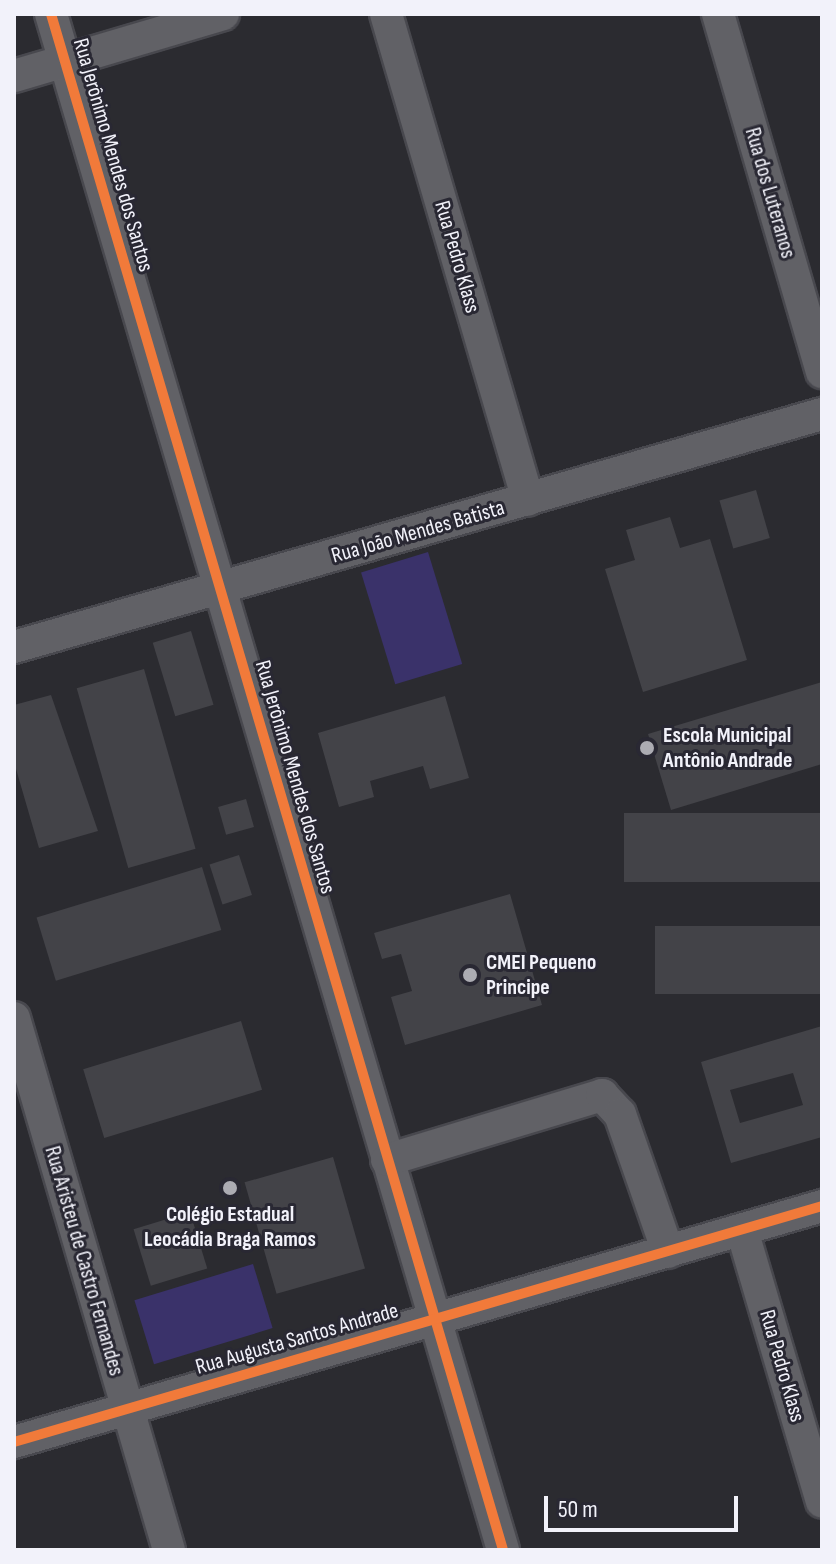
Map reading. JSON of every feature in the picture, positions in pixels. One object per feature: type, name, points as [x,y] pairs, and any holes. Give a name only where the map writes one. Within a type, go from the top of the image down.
[{"type":"street","name":"Rua Jerônimo Mendes dos Santos","points":[[51,14],[503,1550]]},
{"type":"street","points":[[14,76],[223,14]]},
{"type":"street","name":"Rua Pedro Klass","points":[[386,14],[528,500]]},
{"type":"street","name":"Rua dos Luteranos","points":[[718,14],[822,372]]},
{"type":"street","name":"Rua João Mendes Batista","points":[[14,647],[822,414]]},
{"type":"street","name":"Rua Aristeu de Castro Fernandes","points":[[14,1018],[169,1550]]},
{"type":"street","points":[[387,1160],[602,1095],[620,1114],[668,1252]]},
{"type":"street","name":"Rua Augusta Santos Andrade","points":[[14,1442],[822,1206]]},
{"type":"street","name":"Rua Pedro Klass","points":[[742,1230],[822,1501]]},
{"type":"shaded area","points":[[428,552],[462,664],[395,684],[361,572]]},
{"type":"shaded area","points":[[253,1264],[273,1328],[154,1364],[134,1300]]},
{"type":"building","points":[[756,490],[770,538],[733,549],[719,500]]},
{"type":"building","points":[[670,517],[680,548],[710,539],[747,660],[643,692],[605,569],[635,560],[626,530]]},
{"type":"building","points":[[191,631],[214,705],[175,716],[153,643]]},
{"type":"building","points":[[144,669],[196,849],[128,868],[77,688]]},
{"type":"building","points":[[822,682],[822,764],[671,810],[648,734]]},
{"type":"building","points":[[51,695],[98,831],[39,848],[14,762],[14,705]]},
{"type":"building","points":[[445,696],[469,778],[430,789],[423,766],[370,781],[374,797],[339,807],[318,733]]},
{"type":"building","points":[[246,799],[254,827],[226,835],[218,807]]},
{"type":"building","points":[[624,813],[822,813],[822,882],[624,882]]},
{"type":"building","points":[[239,855],[252,895],[222,905],[210,865]]},
{"type":"building","points":[[202,867],[221,930],[56,981],[37,918]]},
{"type":"building","name":"CMEI Pequeno Principe","points":[[510,894],[542,1005],[405,1045],[391,997],[412,991],[401,954],[382,959],[374,933]]},
{"type":"building","points":[[655,926],[822,926],[822,994],[655,994]]},
{"type":"building","points":[[241,1021],[262,1090],[104,1138],[83,1069]]},
{"type":"building","points":[[822,1026],[822,1137],[731,1163],[701,1062]],"holes":[[[793,1073],[803,1105],[740,1123],[730,1090]]]},
{"type":"building","points":[[333,1157],[365,1269],[277,1294],[245,1182]]},
{"type":"building","points":[[190,1212],[207,1268],[151,1286],[134,1229]]},
{"type":"cycle path","points":[[51,14],[503,1550]]},
{"type":"cycle path","points":[[14,1442],[822,1206]]},
{"type":"place","name":"Escola Municipal Antônio Andrade","points":[[647,748]]},
{"type":"place","name":"CMEI Pequeno Principe","points":[[470,975]]},
{"type":"place","name":"Colégio Estadual Leocádia Braga Ramos","points":[[230,1188]]}]
